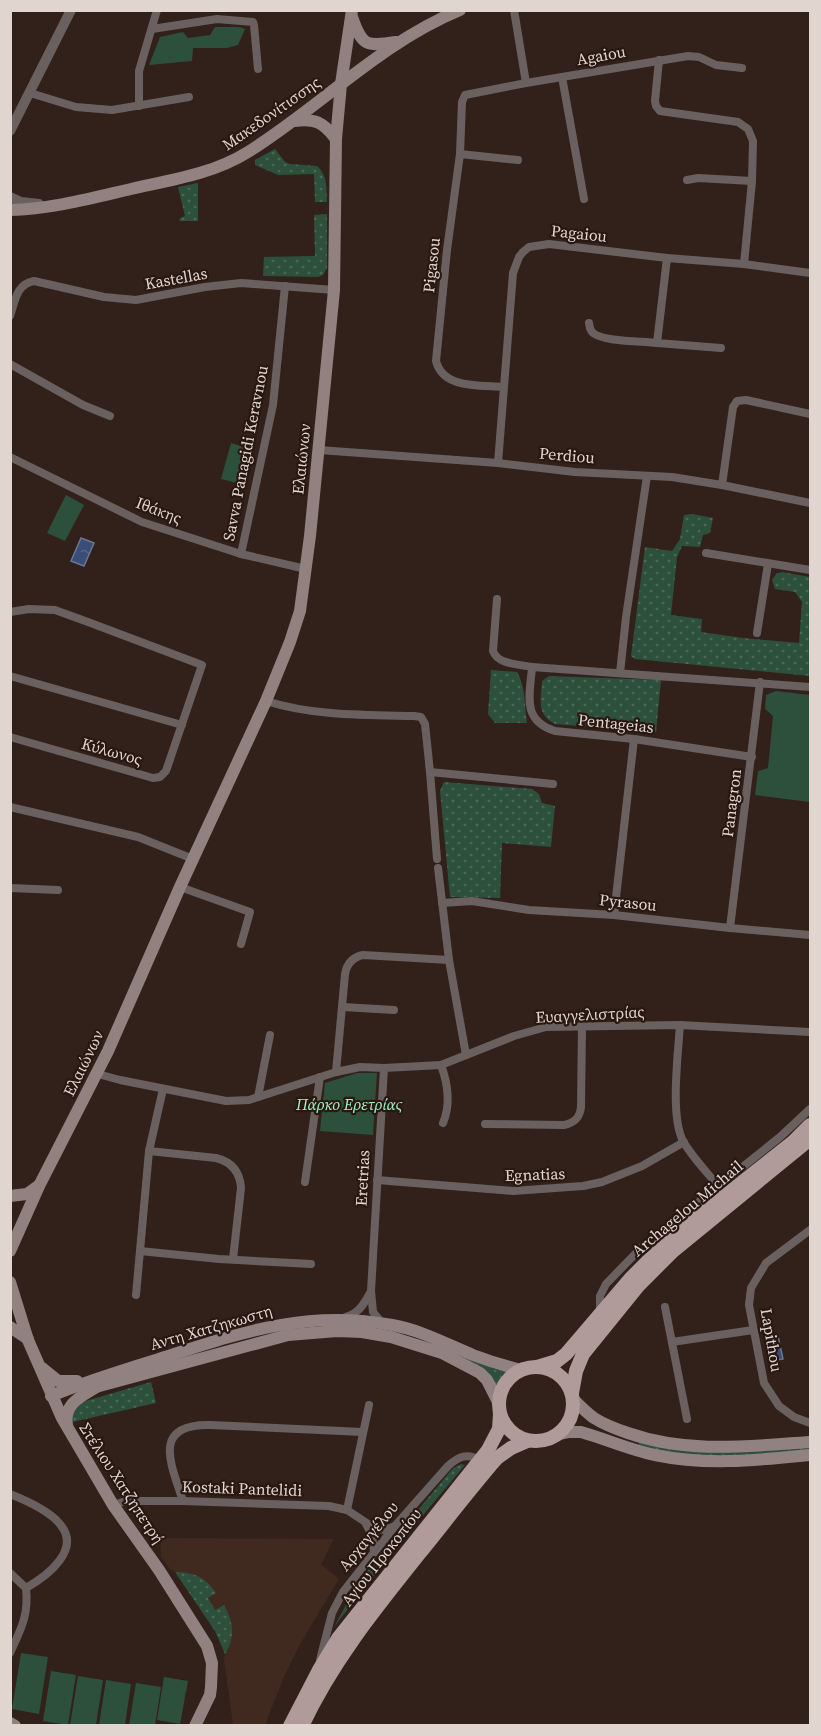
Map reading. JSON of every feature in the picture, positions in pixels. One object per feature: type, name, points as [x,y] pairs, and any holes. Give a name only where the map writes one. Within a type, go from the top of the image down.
[{"type":"main road","name":"Μακεδονίτισσης","points":[[10,210],[27,210],[104,195],[219,167],[250,150],[291,122],[400,41],[428,24],[460,10]]},
{"type":"main road","points":[[352,12],[358,34],[367,43],[379,45],[400,41]]},
{"type":"main road","name":"Ελαιώνων","points":[[10,1251],[39,1186],[98,1074],[180,887],[266,701],[294,630],[302,600],[319,450],[334,290],[336,139],[341,84],[352,12]]},
{"type":"main road","points":[[291,122],[313,120],[325,127],[336,139]]},
{"type":"main road","name":"Archagelou Michail","points":[[537,1367],[561,1358],[630,1279],[664,1246],[794,1142],[810,1125]]},
{"type":"main road","name":"Archagelou Michail","points":[[573,1397],[576,1371],[583,1354],[638,1286],[673,1251],[810,1139]]},
{"type":"main road","points":[[10,1196],[27,1194],[39,1186]]},
{"type":"main road","name":"Στέλιου Χατζηπετρή","points":[[10,1282],[37,1362],[68,1430],[113,1505],[159,1570],[207,1646],[212,1668],[210,1695],[195,1725]]},
{"type":"main road","name":"Αντη Χατζηκωστη","points":[[52,1398],[245,1332],[289,1322],[340,1318],[382,1323],[415,1331],[473,1355],[521,1370]]},
{"type":"main road","points":[[10,1327],[28,1339]]},
{"type":"main road","name":"Αντη Χατζηκωστη","points":[[95,1383],[288,1335],[337,1331],[362,1332],[391,1337],[442,1353],[480,1373],[487,1380],[500,1409]]},
{"type":"main road","points":[[37,1362],[58,1381],[95,1383]]},
{"type":"main road","points":[[560,1434],[568,1425],[573,1412],[573,1397],[563,1377],[546,1368],[537,1367],[521,1370],[512,1376],[505,1384],[501,1394],[500,1409],[507,1428],[527,1441],[539,1442],[560,1434],[581,1432],[654,1455],[694,1460],[730,1461],[810,1455]]},
{"type":"main road","points":[[68,1430],[66,1416],[69,1407],[95,1383]]},
{"type":"main road","points":[[573,1397],[589,1414],[602,1423],[640,1438],[661,1443],[725,1448],[810,1442]]},
{"type":"main road","name":"Αγίου Προκοπίου","points":[[290,1725],[318,1670],[345,1629],[495,1439],[499,1429],[500,1409]]},
{"type":"main road","name":"Αγίου Προκοπίου","points":[[302,1725],[349,1643],[378,1605],[497,1458],[527,1441]]},
{"type":"main road","points":[[10,1723],[15,1725]]},
{"type":"street","points":[[139,106],[139,71],[158,10]]},
{"type":"street","points":[[514,10],[526,83]]},
{"type":"street","points":[[10,131],[68,11]]},
{"type":"street","points":[[152,29],[217,19],[253,22],[258,69]]},
{"type":"street","name":"Agaiou","points":[[465,95],[693,56],[716,65],[742,68]]},
{"type":"street","points":[[659,60],[655,101],[658,110],[738,123],[748,129],[753,141],[752,181],[744,264]]},
{"type":"street","points":[[562,77],[584,199]]},
{"type":"street","points":[[30,93],[76,107],[112,110],[189,97]]},
{"type":"street","name":"Pigasou","points":[[465,95],[462,102],[460,154],[447,250],[436,361],[438,369],[444,376],[455,382],[503,387]]},
{"type":"street","points":[[10,141],[16,121]]},
{"type":"street","points":[[460,154],[518,160]]},
{"type":"street","points":[[687,180],[698,178],[752,181]]},
{"type":"street","points":[[10,197],[21,202],[49,205]]},
{"type":"street","name":"Pagaiou","points":[[498,463],[513,273],[519,257],[529,247],[549,244],[810,273]]},
{"type":"street","points":[[657,343],[667,258]]},
{"type":"street","name":"Kastellas","points":[[10,316],[19,290],[25,283],[34,281],[104,297],[136,300],[204,287],[241,283],[334,290]]},
{"type":"street","name":"Savva Panagidi Keravnou","points":[[241,554],[273,405],[285,286]]},
{"type":"street","points":[[589,323],[593,333],[606,338],[721,348]]},
{"type":"street","points":[[10,364],[83,405],[110,416]]},
{"type":"street","points":[[722,485],[733,408],[737,401],[746,400],[810,414]]},
{"type":"street","name":"Perdiou","points":[[319,450],[498,463],[575,472],[672,477],[810,503]]},
{"type":"street","name":"Ιθάκης","points":[[10,457],[142,522],[241,554],[306,569]]},
{"type":"street","points":[[620,673],[647,476]]},
{"type":"street","points":[[706,553],[810,570]]},
{"type":"street","points":[[758,633],[768,564]]},
{"type":"street","points":[[497,599],[493,651],[496,658],[504,662],[532,667],[810,687]]},
{"type":"street","name":"Κύλωνος","points":[[10,612],[29,609],[55,610],[202,666],[166,771],[157,778],[10,737]]},
{"type":"street","name":"Pentageias","points":[[532,667],[529,702],[536,721],[543,727],[555,731],[634,739],[752,756]]},
{"type":"street","points":[[10,676],[182,725]]},
{"type":"street","name":"Panagron","points":[[730,928],[760,682]]},
{"type":"street","points":[[266,701],[294,708],[345,714],[421,717],[425,724],[437,864],[449,960],[466,1055]]},
{"type":"street","points":[[614,915],[634,739]]},
{"type":"street","points":[[430,772],[553,784]]},
{"type":"street","points":[[10,807],[138,837],[193,859]]},
{"type":"street","points":[[180,887],[250,912],[241,944]]},
{"type":"street","points":[[10,888],[58,890]]},
{"type":"street","name":"Pyrasou","points":[[442,903],[472,901],[529,910],[614,915],[810,935]]},
{"type":"street","points":[[336,1072],[346,968],[349,963],[363,955],[449,960]]},
{"type":"street","points":[[343,1007],[394,1010]]},
{"type":"street","points":[[680,1025],[677,1123],[684,1142],[718,1186]]},
{"type":"street","name":"Ευαγγελιστρίας","points":[[98,1074],[233,1102],[249,1100],[336,1072],[360,1067],[441,1065],[524,1032],[546,1027],[680,1025],[810,1032]]},
{"type":"street","points":[[485,1124],[564,1125],[578,1118],[582,1107],[582,1026]]},
{"type":"street","points":[[258,1097],[270,1035]]},
{"type":"street","points":[[441,1065],[447,1088],[448,1106],[444,1123]]},
{"type":"street","name":"Eretrias","points":[[382,1323],[373,1312],[371,1291],[384,1068]]},
{"type":"street","points":[[305,1182],[320,1077]]},
{"type":"street","points":[[136,1295],[149,1151],[163,1089]]},
{"type":"street","points":[[600,1314],[601,1292],[614,1274],[641,1248],[780,1137],[810,1109]]},
{"type":"street","name":"Egnatias","points":[[377,1180],[513,1191],[583,1186],[602,1182],[642,1166],[684,1142]]},
{"type":"street","points":[[149,1151],[216,1158],[231,1165],[237,1172],[241,1188],[233,1259]]},
{"type":"street","name":"Lapithou","points":[[810,1230],[766,1263],[751,1288],[750,1305],[764,1383],[779,1406],[794,1417],[810,1423]]},
{"type":"street","points":[[140,1251],[311,1264]]},
{"type":"street","points":[[340,1318],[358,1311],[371,1291]]},
{"type":"street","points":[[665,1307],[687,1419]]},
{"type":"street","points":[[672,1342],[753,1330]]},
{"type":"street","points":[[347,1510],[369,1405]]},
{"type":"street","points":[[183,1501],[170,1459],[170,1449],[178,1431],[186,1427],[212,1425],[363,1432]]},
{"type":"street","name":"Αρχαγγέλου","points":[[318,1670],[337,1602],[353,1578],[395,1526],[454,1460],[468,1455],[480,1460]]},
{"type":"street","points":[[10,1494],[24,1499],[53,1517],[62,1525],[67,1538],[66,1550],[59,1562],[26,1588]]},
{"type":"street","name":"Kostaki Pantelidi","points":[[113,1505],[126,1501],[183,1501],[329,1506],[347,1510],[376,1529],[395,1526]]},
{"type":"street","points":[[366,1523],[372,1535],[374,1551]]},
{"type":"street","points":[[10,1573],[26,1588],[27,1601],[26,1615],[10,1653]]},
{"type":"shaded area","points":[[160,1538],[334,1539],[321,1564],[339,1579],[300,1644],[265,1725],[233,1725],[223,1646],[175,1572],[161,1557]]},
{"type":"green space","points":[[215,27],[245,29],[238,45],[227,48],[193,48],[192,61],[149,65],[160,37],[183,32],[188,38],[210,35]]},
{"type":"green space","points":[[275,149],[285,162],[317,166],[321,170],[325,178],[327,202],[315,202],[314,174],[278,175],[255,165],[255,160]]},
{"type":"green space","points":[[198,183],[198,221],[179,221],[185,216],[178,187]]},
{"type":"green space","points":[[327,214],[327,268],[323,275],[318,277],[263,276],[264,257],[315,256],[314,215]]},
{"type":"green space","points":[[231,443],[247,448],[237,483],[221,479]]},
{"type":"green space","points":[[66,495],[84,505],[65,541],[47,533]]},
{"type":"green space","points":[[692,514],[713,518],[710,533],[703,535],[700,547],[682,546],[677,557],[671,615],[702,619],[701,632],[799,643],[802,602],[795,592],[775,589],[772,580],[776,574],[782,572],[810,577],[810,676],[635,659],[631,656],[645,547],[672,551],[680,539],[684,515]]},
{"type":"green space","points":[[491,670],[517,672],[523,690],[527,723],[495,723],[488,714]]},
{"type":"green space","points":[[549,676],[661,680],[656,732],[555,724],[545,716],[541,706],[542,681]]},
{"type":"green space","points":[[776,691],[810,695],[810,802],[755,795],[758,771],[768,768],[773,716],[765,709],[766,695]]},
{"type":"green space","points":[[444,782],[532,789],[539,794],[542,803],[555,806],[551,847],[502,843],[500,898],[450,897],[440,791]]},
{"type":"green space","name":"Πάρκο Ερετρίας","points":[[357,1073],[377,1073],[373,1135],[320,1131],[325,1083]]},
{"type":"green space","points":[[435,1343],[495,1369],[511,1372],[499,1383],[496,1390]]},
{"type":"green space","points":[[151,1382],[156,1403],[72,1422],[71,1413],[82,1402]]},
{"type":"green space","points":[[640,1442],[810,1445],[810,1451],[726,1458],[679,1455],[638,1447]]},
{"type":"green space","points":[[461,1464],[465,1465],[397,1546],[334,1627],[359,1581],[453,1468]]},
{"type":"green space","points":[[175,1572],[193,1574],[203,1579],[216,1593],[208,1598],[215,1610],[224,1605],[230,1617],[232,1629],[231,1641],[225,1654],[215,1631]]},
{"type":"green space","points":[[21,1653],[48,1657],[39,1714],[12,1709]]},
{"type":"green space","points":[[51,1671],[76,1675],[68,1725],[43,1721]]},
{"type":"green space","points":[[78,1676],[103,1680],[96,1725],[70,1725]]},
{"type":"green space","points":[[164,1677],[188,1681],[180,1724],[157,1720]]},
{"type":"green space","points":[[106,1680],[131,1684],[125,1725],[99,1725]]},
{"type":"green space","points":[[136,1683],[161,1687],[155,1725],[129,1725]]},
{"type":"water","points":[[81,538],[94,543],[84,566],[71,561]]},
{"type":"water","points":[[778,1336],[783,1359],[771,1361],[767,1338]]}]
